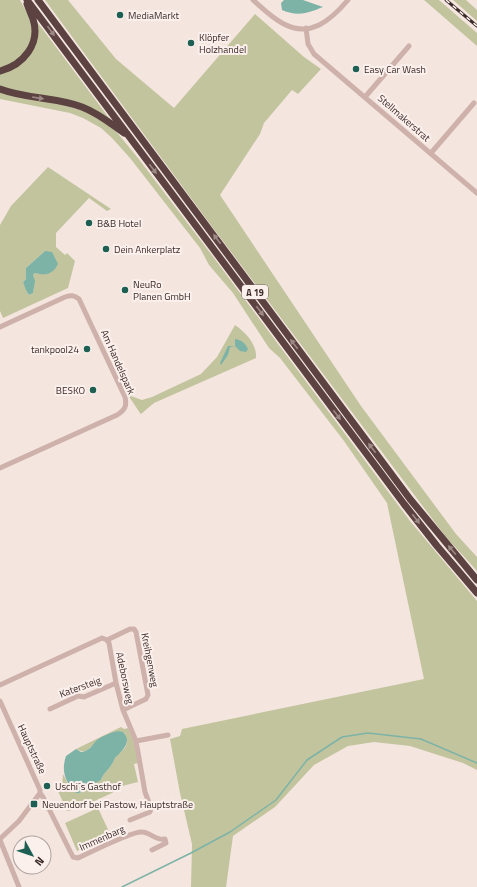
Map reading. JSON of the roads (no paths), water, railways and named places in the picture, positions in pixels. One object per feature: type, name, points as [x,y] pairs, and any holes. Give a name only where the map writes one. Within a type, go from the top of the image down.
[{"type":"highway","points":[[0,71],[8,69],[20,62],[30,50],[35,28],[26,0]]},
{"type":"highway","name":"A 19","points":[[26,0],[404,504],[477,593]]},
{"type":"highway","name":"A 19","points":[[38,0],[398,482],[446,544],[477,580]]},
{"type":"highway","points":[[0,89],[18,94],[62,101],[82,107],[98,114],[130,138]]},
{"type":"street","points":[[253,0],[283,24],[297,28],[315,27],[328,21],[348,0]]},
{"type":"street","name":"Stellmakerstrat","points":[[306,28],[308,44],[314,54],[477,193]]},
{"type":"street","name":"Stellmakerstrat","points":[[365,96],[409,46]]},
{"type":"street","name":"Stellmakerstrat","points":[[431,153],[474,103]]},
{"type":"street","name":"Am Handelspark","points":[[0,327],[65,297],[71,295],[76,297],[79,299],[125,397],[126,405],[125,409],[117,415],[0,468]]},
{"type":"street","name":"Kreihgenweg","points":[[107,640],[130,629],[134,629],[136,632],[148,695],[146,699],[123,710]]},
{"type":"street","points":[[0,685],[102,638],[107,640]]},
{"type":"street","name":"Adeborsweg","points":[[107,640],[109,643],[116,683],[123,710],[136,741],[145,792],[151,808],[150,812],[130,820]]},
{"type":"street","name":"Katersteig","points":[[50,708],[78,696],[84,697],[116,683]]},
{"type":"street","name":"Hauptstraße","points":[[0,701],[39,787],[40,793]]},
{"type":"street","points":[[136,741],[168,735]]},
{"type":"street","points":[[19,887],[0,840],[19,821],[40,793]]},
{"type":"street","name":"Immenbarg","points":[[40,793],[73,857],[78,858],[127,836],[142,832],[160,840],[165,839],[166,843],[152,850]]},
{"type":"water","points":[[284,0],[303,0],[323,7],[298,14],[282,10],[281,3]]},
{"type":"water","points":[[45,251],[52,252],[58,264],[54,270],[49,273],[35,273],[33,275],[35,281],[33,293],[29,295],[23,282],[26,279],[26,268]]},
{"type":"water","points":[[235,339],[244,343],[248,349],[246,352],[240,351],[235,346]]},
{"type":"water","points":[[228,346],[235,346],[230,347],[228,355],[221,365],[220,363]]},
{"type":"water","points":[[119,731],[126,735],[127,742],[124,748],[115,758],[101,780],[89,786],[82,792],[76,793],[69,785],[65,776],[64,767],[66,756],[76,749],[81,752],[86,751],[97,740],[107,734]]},
{"type":"waterway","points":[[122,887],[230,832],[276,800],[307,760],[342,737],[368,733],[421,739],[477,763]]},
{"type":"railway","points":[[446,0],[477,26]]},
{"type":"place","name":"MediaMarkt","points":[[120,15]]},
{"type":"place","name":"Klöpfer Holzhandel","points":[[191,43]]},
{"type":"place","name":"Easy Car Wash","points":[[356,69]]},
{"type":"place","name":"B&B Hotel","points":[[89,223]]},
{"type":"place","name":"Dein Ankerplatz","points":[[106,249]]},
{"type":"place","name":"NeuRo Planen GmbH","points":[[125,290]]},
{"type":"place","name":"tankpool24","points":[[87,349]]},
{"type":"place","name":"BESKO","points":[[93,390]]},
{"type":"place","name":"Uschi´s Gasthof","points":[[47,786]]},
{"type":"place","name":"Neuendorf bei Pastow, Hauptstraße","points":[[34,804]]}]
